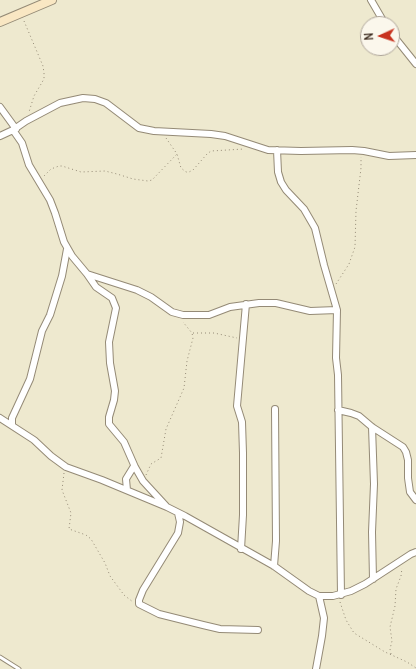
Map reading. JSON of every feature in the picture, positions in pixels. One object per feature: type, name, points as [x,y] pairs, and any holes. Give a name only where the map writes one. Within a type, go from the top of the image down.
[{"type":"street","points":[[0,22],[52,0]]},
{"type":"street","points":[[371,0],[380,16]]},
{"type":"street","points":[[400,44],[416,64]]},
{"type":"street","points":[[0,136],[14,130],[26,121],[60,103],[83,98],[95,99],[106,103],[139,128],[160,132],[225,136],[258,148],[276,150],[359,150],[389,156],[416,155]]},
{"type":"street","points":[[0,107],[22,143],[29,165],[56,212],[61,234],[67,249],[96,287],[112,298],[115,304],[116,312],[109,342],[115,396],[108,422],[110,427],[124,442],[134,466],[143,481],[167,507]]},
{"type":"street","points":[[276,150],[278,172],[281,182],[286,190],[304,209],[315,228],[337,310],[336,358],[338,375],[340,595]]},
{"type":"street","points":[[12,425],[12,418],[30,379],[42,331],[50,316],[62,276],[67,249]]},
{"type":"street","points":[[87,274],[137,290],[151,297],[172,312],[183,315],[209,314],[230,307],[259,303],[276,303],[310,311],[337,310]]},
{"type":"street","points":[[241,549],[243,515],[243,446],[242,422],[237,406],[246,304]]},
{"type":"street","points":[[274,566],[276,541],[275,409]]},
{"type":"street","points":[[338,410],[359,416],[372,427],[405,449],[408,460],[410,492],[416,500]]},
{"type":"street","points":[[0,418],[34,440],[51,456],[66,466],[167,507],[274,566],[309,591],[319,596],[340,595],[373,579],[416,552]]},
{"type":"street","points":[[372,427],[374,484],[372,532],[373,579]]},
{"type":"street","points":[[127,490],[126,480],[134,466]]},
{"type":"street","points":[[178,513],[180,522],[178,533],[143,590],[139,604],[159,614],[203,625],[220,628],[258,630]]},
{"type":"street","points":[[316,669],[324,618],[319,596]]},
{"type":"lane","points":[[0,657],[19,669]]},
{"type":"path","points":[[20,13],[43,66],[44,73],[44,79],[34,96],[26,121]]},
{"type":"path","points":[[160,132],[168,139],[177,154],[183,171],[189,172],[193,170],[207,154],[211,152],[246,149]]},
{"type":"path","points":[[331,292],[349,264],[355,247],[356,210],[361,163],[359,150]]},
{"type":"path","points":[[39,181],[51,169],[59,166],[83,172],[105,171],[134,179],[148,181],[152,180],[177,154]]},
{"type":"path","points":[[143,481],[150,465],[161,458],[166,429],[184,388],[187,361],[193,342],[192,333],[183,321]]},
{"type":"path","points":[[192,333],[214,334],[243,339]]},
{"type":"path","points":[[66,466],[62,490],[71,512],[69,529],[91,538],[105,563],[108,574],[121,592],[133,602],[139,604]]},
{"type":"path","points":[[391,655],[390,649],[392,641],[390,628],[395,606],[396,589],[401,576],[403,559]]},
{"type":"path","points":[[340,595],[346,620],[354,634],[416,668]]}]
